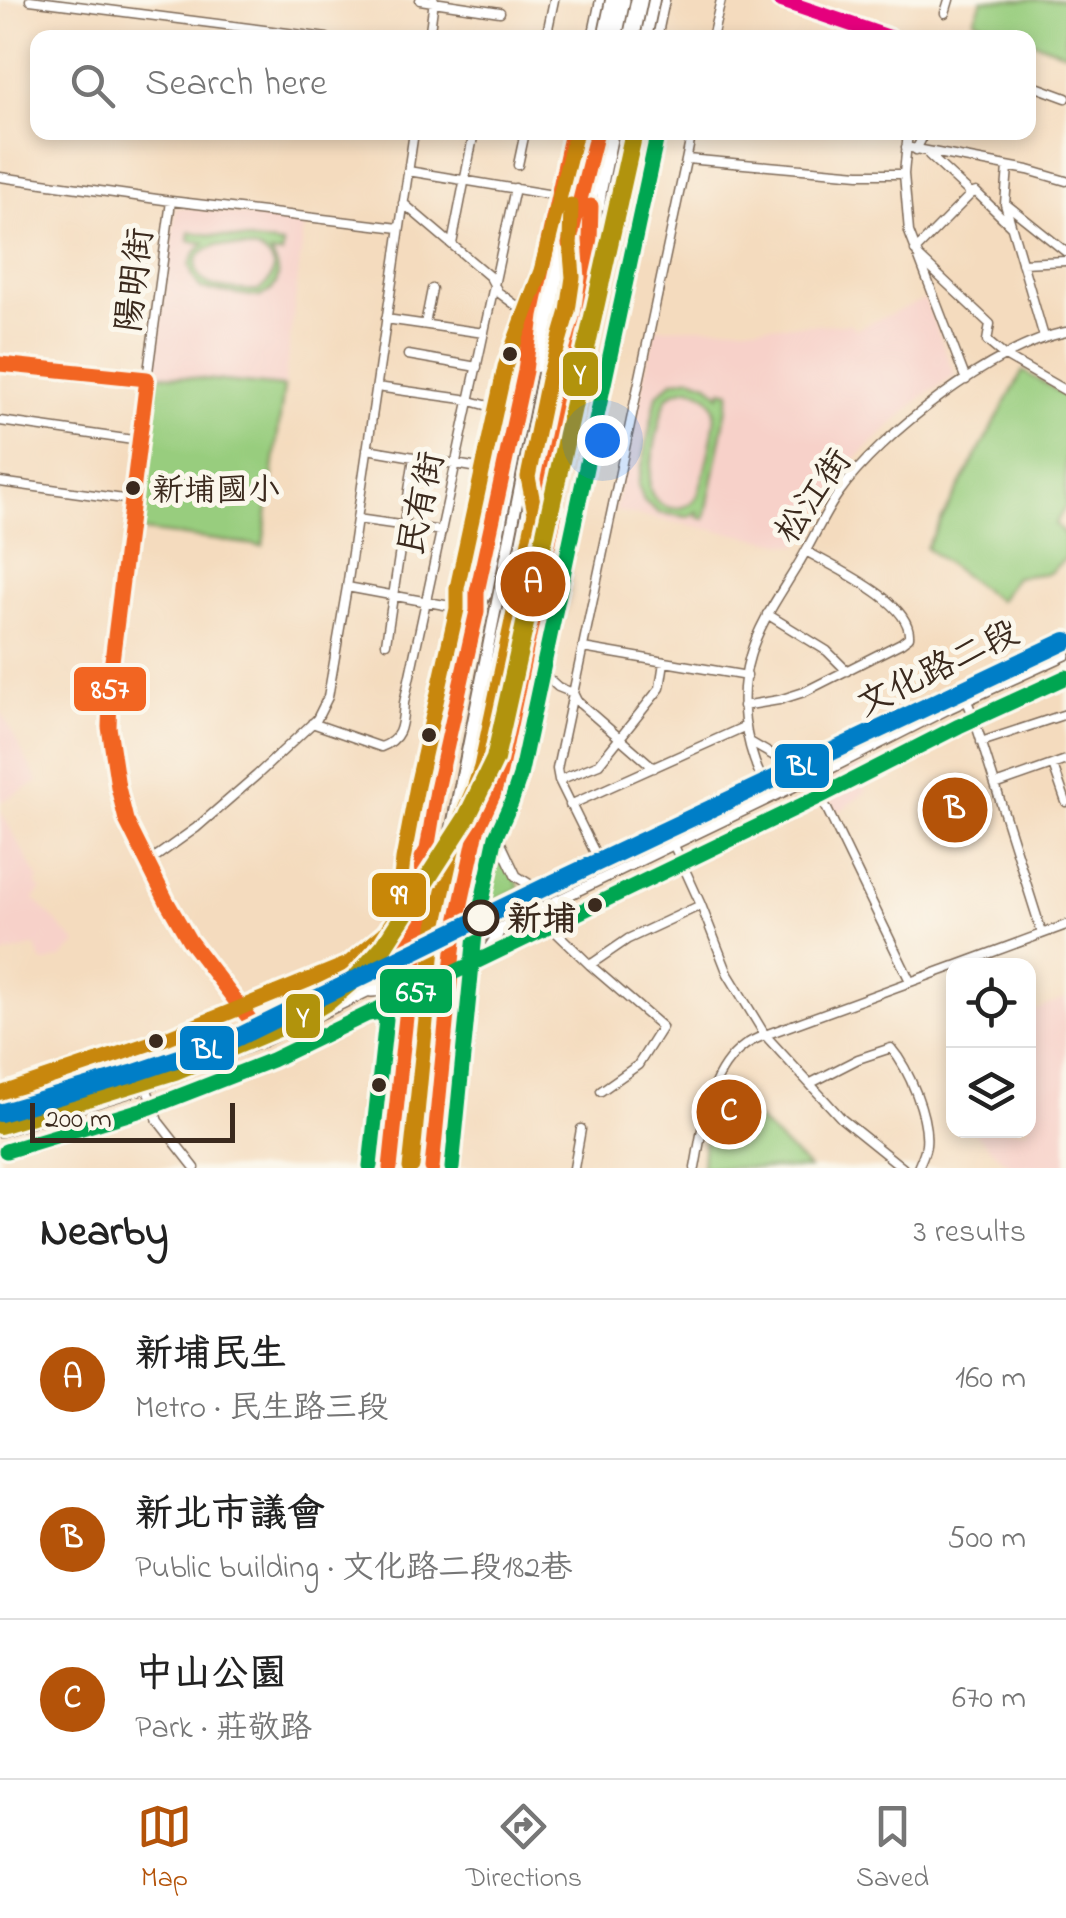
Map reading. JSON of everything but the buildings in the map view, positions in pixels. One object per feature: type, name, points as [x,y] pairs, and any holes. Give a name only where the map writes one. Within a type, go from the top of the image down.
[{"type":"highway","points":[[612,30],[618,0]]},
{"type":"highway","points":[[653,30],[659,0]]},
{"type":"highway","points":[[413,1168],[436,946],[486,704],[506,590],[514,508],[546,358],[580,140]]},
{"type":"highway","points":[[404,1168],[428,946],[506,590],[564,365],[629,140]]},
{"type":"highway","points":[[555,362],[586,184]]},
{"type":"highway","points":[[476,611],[488,590],[507,475],[536,367],[558,223],[570,186]]},
{"type":"highway","points":[[506,590],[584,220],[590,208]]},
{"type":"main road","points":[[633,30],[639,0]]},
{"type":"main road","points":[[504,678],[520,622],[568,384],[588,315],[594,278],[590,208],[595,140]]},
{"type":"main road","points":[[507,475],[525,371],[549,311],[586,184],[605,140]]},
{"type":"main road","points":[[432,1168],[455,931],[477,830],[500,772],[599,308]]},
{"type":"main road","points":[[548,479],[555,513]]},
{"type":"main road","points":[[390,1168],[406,1017],[430,886],[428,850],[437,790],[476,611]]},
{"type":"main road","points":[[472,632],[508,638],[504,678],[480,793],[516,876],[542,888]]},
{"type":"main road","name":"文化路二段","points":[[0,1114],[140,1069],[368,976],[542,888],[1066,637]]},
{"type":"main road","name":"文化路二段","points":[[0,1132],[145,1088],[263,1042],[1066,655]]},
{"type":"main road","points":[[368,976],[405,941],[422,884],[422,858],[428,850]]},
{"type":"main road","points":[[444,1039],[469,978],[504,926]]},
{"type":"main road","points":[[368,992],[393,996],[406,1017]]},
{"type":"street","points":[[30,0],[264,30]]},
{"type":"street","points":[[420,0],[500,12]]},
{"type":"street","points":[[548,30],[554,0]]},
{"type":"street","points":[[594,30],[600,0]]},
{"type":"street","points":[[714,30],[721,0]]},
{"type":"street","points":[[780,0],[868,30]]},
{"type":"street","points":[[945,12],[949,0]]},
{"type":"street","points":[[430,30],[434,1]]},
{"type":"street","points":[[1036,87],[1066,98]]},
{"type":"street","points":[[147,863],[214,814],[317,719],[328,697],[413,140]]},
{"type":"street","points":[[452,244],[472,140]]},
{"type":"street","points":[[518,164],[523,140]]},
{"type":"street","points":[[533,318],[570,140]]},
{"type":"street","points":[[599,308],[630,140]]},
{"type":"street","points":[[599,861],[557,769],[690,140]]},
{"type":"street","points":[[912,140],[916,150],[971,194]]},
{"type":"street","points":[[922,140],[904,174],[909,232],[966,380]]},
{"type":"street","points":[[916,150],[1066,180]]},
{"type":"street","points":[[597,154],[594,248],[599,308]]},
{"type":"street","points":[[525,371],[533,318],[574,198],[597,154]]},
{"type":"street","points":[[686,160],[904,174]]},
{"type":"street","points":[[1008,167],[1006,204],[1044,337]]},
{"type":"street","points":[[408,171],[559,196]]},
{"type":"street","points":[[0,177],[399,228]]},
{"type":"street","name":"民有街","points":[[312,723],[372,746],[388,745],[399,736],[515,188]]},
{"type":"street","points":[[916,254],[976,192],[1012,227]]},
{"type":"street","name":"陽明街","points":[[171,201],[111,669],[109,728],[126,820],[147,863],[189,940],[254,1024],[263,1042]]},
{"type":"street","points":[[403,203],[490,277],[498,292],[533,318]]},
{"type":"street","points":[[992,206],[1006,204],[1066,252]]},
{"type":"street","points":[[916,254],[990,324],[987,341],[1005,356],[1066,391]]},
{"type":"street","points":[[1022,263],[1066,260]]},
{"type":"street","points":[[425,324],[432,289]]},
{"type":"street","points":[[386,319],[484,333]]},
{"type":"street","name":"松江街","points":[[763,782],[752,757],[743,706],[749,657],[767,614],[837,495],[896,433],[966,380],[1044,337],[1066,332]]},
{"type":"street","points":[[408,355],[477,367]]},
{"type":"street","points":[[0,364],[148,379]]},
{"type":"street","points":[[377,387],[469,401],[515,413]]},
{"type":"street","points":[[0,421],[140,441]]},
{"type":"street","points":[[367,449],[507,475]]},
{"type":"street","points":[[386,643],[414,456]]},
{"type":"street","points":[[0,482],[131,500]]},
{"type":"street","points":[[358,519],[442,530]]},
{"type":"street","points":[[743,706],[804,692],[909,637],[909,625],[885,598],[806,551]]},
{"type":"street","points":[[347,587],[532,624]]},
{"type":"street","points":[[767,614],[827,652],[848,671]]},
{"type":"street","points":[[582,648],[746,676]]},
{"type":"street","points":[[524,659],[573,693],[577,701],[654,768]]},
{"type":"street","points":[[559,780],[599,764],[660,688],[664,662]]},
{"type":"street","points":[[960,686],[1042,933]]},
{"type":"street","points":[[981,742],[1066,714]]},
{"type":"street","points":[[888,720],[896,736]]},
{"type":"street","points":[[570,804],[746,726]]},
{"type":"street","points":[[750,742],[812,778],[910,981]]},
{"type":"street","points":[[996,785],[1066,760]]},
{"type":"street","points":[[1053,765],[1066,802]]},
{"type":"street","points":[[666,828],[728,974],[765,1035],[842,1119],[903,1168]]},
{"type":"street","points":[[590,965],[628,939],[701,905]]},
{"type":"street","points":[[534,911],[662,1026],[638,1064],[601,1091]]},
{"type":"street","points":[[975,958],[1065,928]]},
{"type":"street","points":[[696,1168],[711,1092],[730,1059],[744,1046],[946,969]]},
{"type":"street","points":[[811,1083],[890,1048],[906,1072],[925,1122],[926,1150],[918,1168]]},
{"type":"street","points":[[140,1069],[158,1121],[196,1168]]},
{"type":"street","points":[[31,1105],[35,1122]]},
{"type":"street","points":[[574,1168],[581,1129]]},
{"type":"shaded area","name":"新埔國小","points":[[176,207],[305,222],[284,387],[154,374]]},
{"type":"shaded area","points":[[925,299],[955,376],[922,397],[854,460],[798,546],[615,511],[655,328],[850,324],[856,329]]},
{"type":"shaded area","points":[[0,709],[38,782],[0,802]]},
{"type":"shaded area","points":[[859,766],[866,792],[837,813],[822,784]]},
{"type":"shaded area","points":[[0,810],[39,880],[35,884],[41,890],[34,899],[77,944],[61,958],[42,963],[36,946],[0,955]]},
{"type":"shaded area","points":[[1066,998],[1066,1168],[1012,1168],[980,1138],[1036,1138],[1036,1010]]},
{"type":"green space","points":[[982,0],[1066,0],[1066,53],[1036,42],[1036,30],[1002,30],[974,20]]},
{"type":"green space","points":[[190,232],[283,245],[282,254],[271,254],[278,279],[260,297],[201,289],[189,265],[205,243],[189,241]],"holes":[[[217,245],[250,248],[267,255],[273,266],[268,282],[258,291],[203,281],[196,266],[198,258]]]},
{"type":"green space","points":[[1023,371],[1066,396],[1066,506],[1055,524],[1066,536],[1066,558],[1049,573],[1015,577],[999,601],[926,548]]},
{"type":"green space","points":[[154,374],[284,387],[263,546],[135,530]]},
{"type":"green space","points":[[691,377],[708,383],[720,395],[722,390],[730,392],[705,519],[698,517],[698,511],[689,517],[659,513],[644,501],[638,485],[657,395],[673,381]],"holes":[[[689,388],[707,396],[714,407],[712,437],[698,495],[687,506],[672,508],[659,502],[650,489],[653,457],[668,397]]]},
{"type":"green space","points":[[486,813],[519,889],[463,912],[477,830]]},
{"type":"green space","points":[[720,1085],[809,1168],[702,1168]]},
{"type":"transit line","points":[[780,0],[868,30]]},
{"type":"transit line","name":"857","points":[[0,364],[147,379],[111,669],[109,727],[118,787],[126,820],[167,902],[189,940],[254,1025],[368,976],[405,941],[419,901],[422,858],[427,850],[477,611],[477,592],[570,140]]},
{"type":"transit line","name":"99","points":[[0,1094],[166,1038],[348,964],[385,933],[393,921],[417,786],[457,609],[457,588],[505,367],[541,271],[574,140]]},
{"type":"transit line","name":"857","points":[[569,244],[595,140]]},
{"type":"transit line","name":"Y","points":[[0,1125],[175,1071],[295,1021],[330,1000],[384,946],[467,817],[495,759],[632,140]]},
{"type":"transit line","name":"657","points":[[452,1168],[475,934],[496,836],[520,776],[656,140]]},
{"type":"transit line","name":"99","points":[[412,1166],[435,927],[458,824],[481,767],[535,513],[528,477],[548,380],[568,311],[573,277],[571,205]]},
{"type":"transit line","name":"857","points":[[432,1168],[455,931],[477,830],[500,772],[555,513],[548,479],[568,384],[588,315],[593,278],[591,206]]},
{"type":"transit line","name":"BL","points":[[0,1113],[232,1040],[1066,641]]},
{"type":"transit line","name":"657","points":[[6,1151],[151,1107],[272,1060],[1066,677]]},
{"type":"transit line","name":"857","points":[[390,1168],[406,1017],[423,920]]},
{"type":"transit line","name":"99","points":[[336,986],[366,976],[393,975],[415,988],[422,1001],[426,1019],[410,1168]]},
{"type":"transit line","name":"657","points":[[368,1014],[379,1012],[386,1019],[370,1166]]},
{"type":"place","name":"新埔國小","points":[[133,488]]},
{"type":"place","name":"新埔民生","points":[[533,584]]},
{"type":"place","name":"新北市議會","points":[[955,810]]},
{"type":"place","name":"新埔","points":[[481,918]]},
{"type":"place","name":"中山公園","points":[[729,1112]]}]
